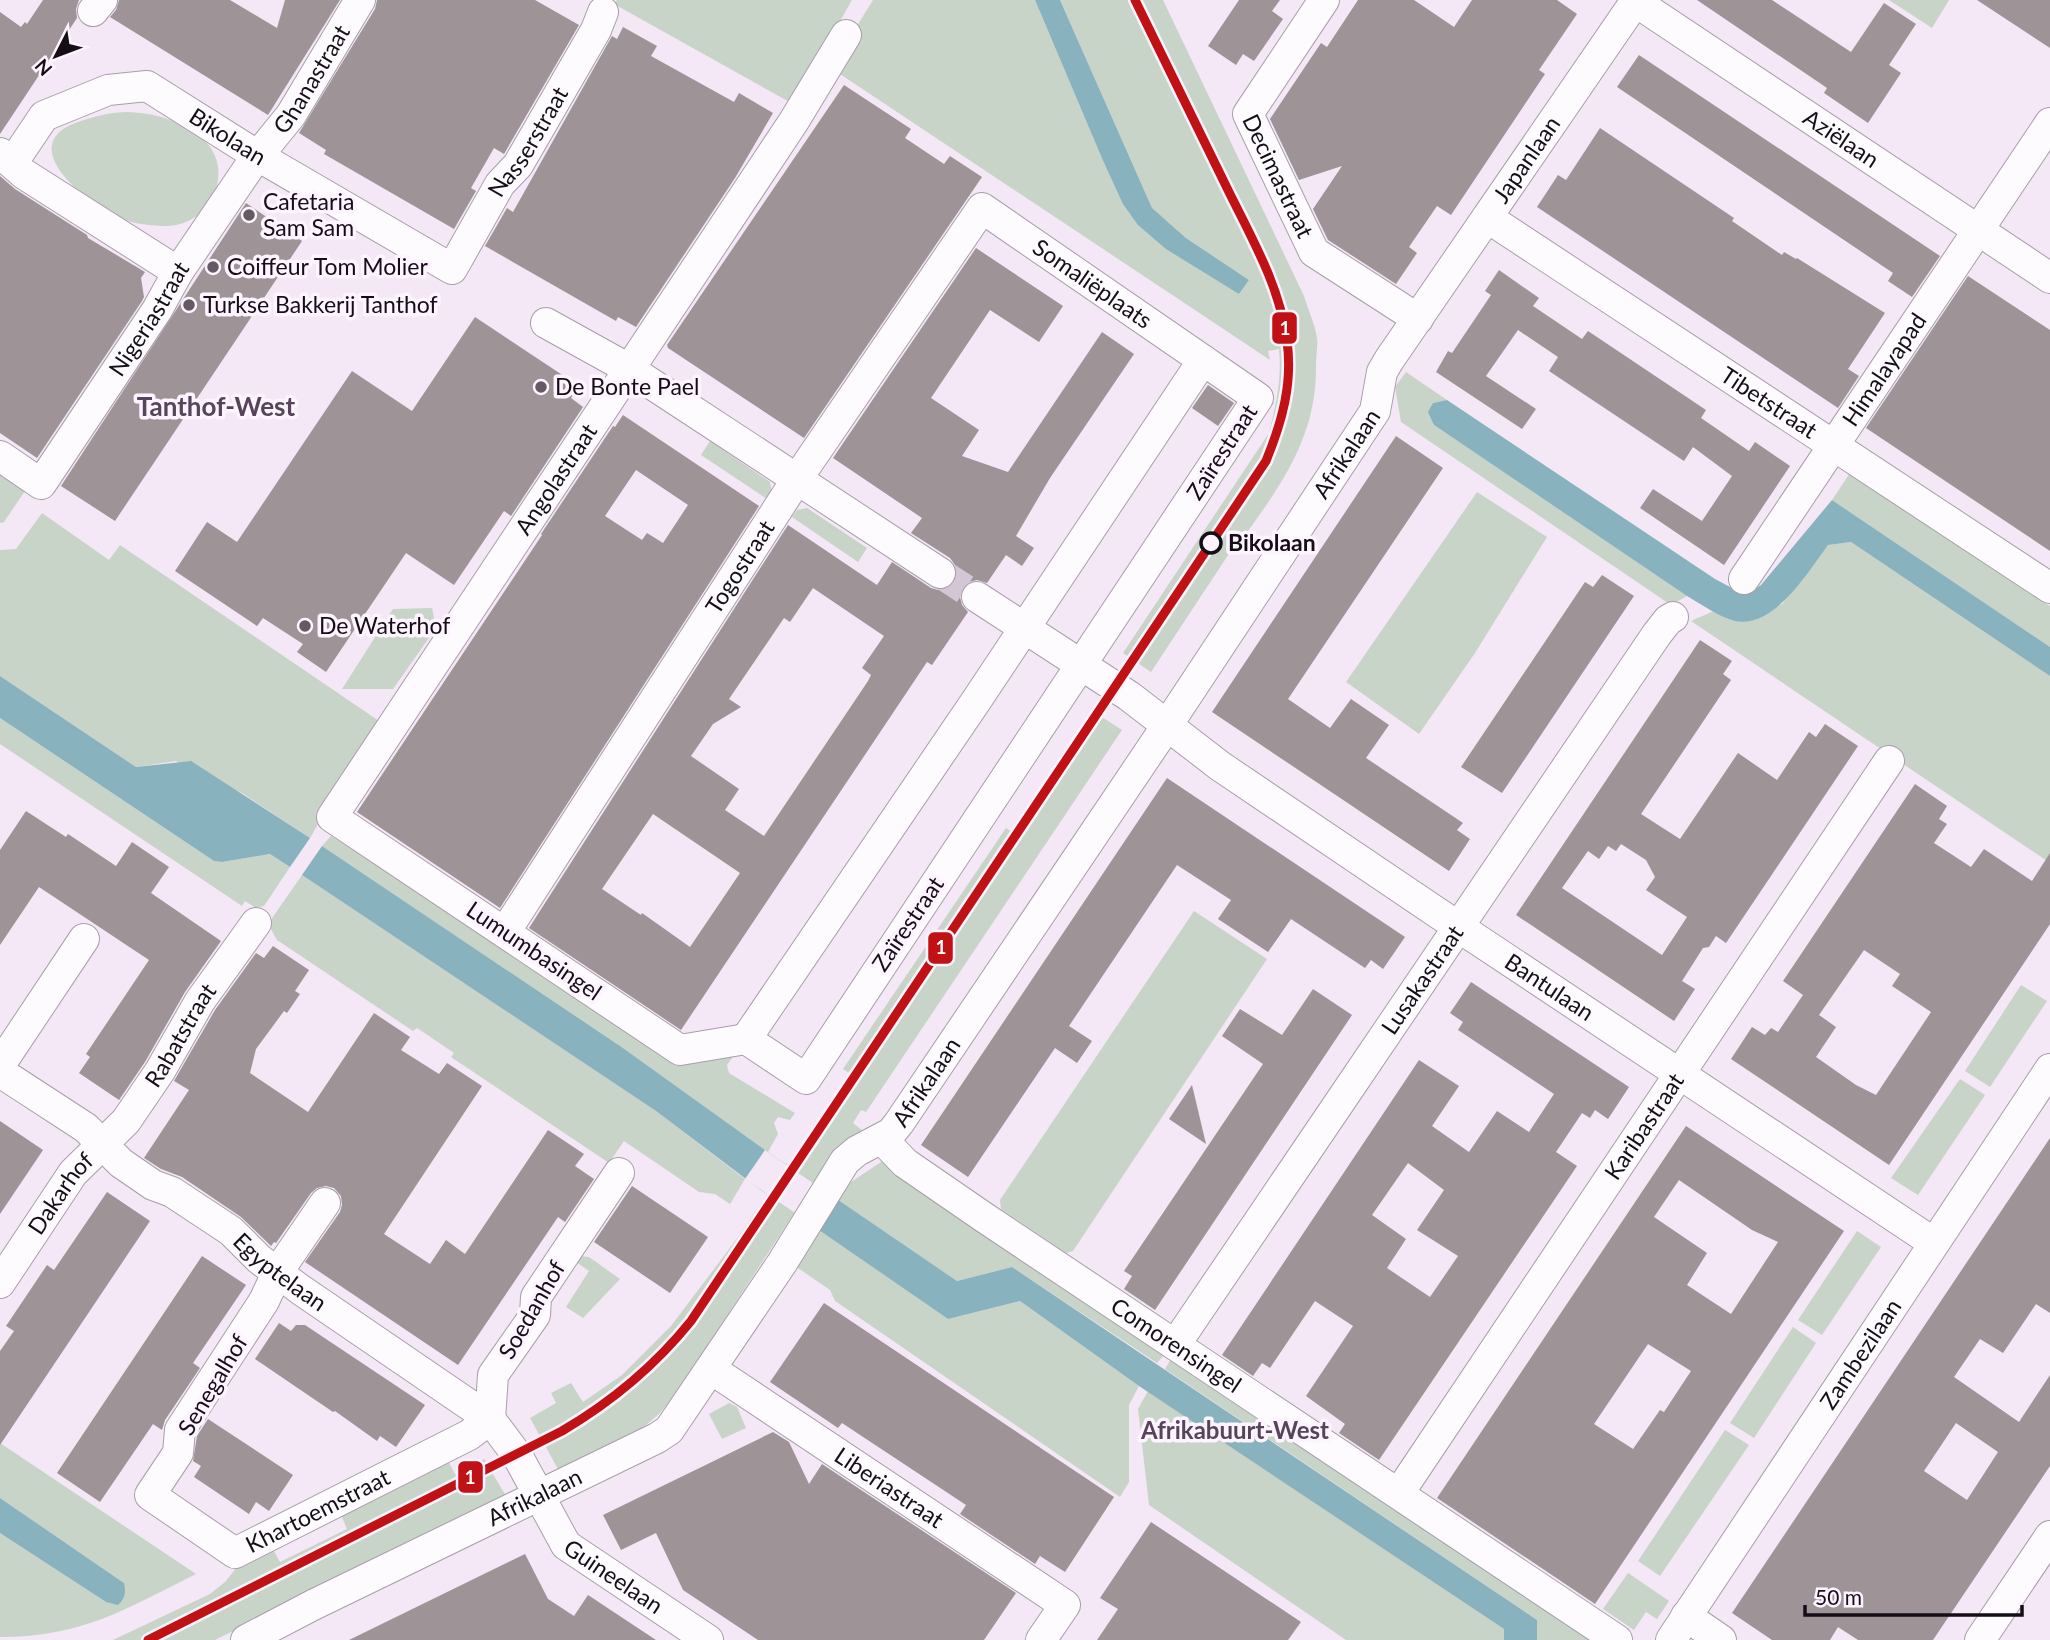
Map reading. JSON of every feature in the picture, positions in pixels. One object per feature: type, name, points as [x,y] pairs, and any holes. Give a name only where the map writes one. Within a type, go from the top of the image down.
[{"type":"street","name":"Ghanastraat","points":[[258,156],[291,115],[360,0]]},
{"type":"street","name":"Decimastraat","points":[[1324,0],[1248,114],[1314,252],[1418,319]]},
{"type":"street","name":"Japanlaan","points":[[1418,319],[1634,1]]},
{"type":"street","name":"Aziëlaan","points":[[1634,1],[2050,278]]},
{"type":"street","name":"Nasserstraat","points":[[452,269],[500,184],[518,165],[596,30],[603,12]]},
{"type":"street","name":"Angolastraat","points":[[332,817],[794,121],[846,35]]},
{"type":"street","name":"Bikolaan","points":[[178,272],[24,174],[6,158],[44,116],[107,90],[147,86],[258,156],[452,269]]},
{"type":"street","name":"Himalayapad","points":[[1744,579],[2050,123]]},
{"type":"street","name":"Nigeriastraat","points":[[0,456],[41,484],[157,310],[178,272],[258,156]]},
{"type":"street","name":"Somaliëplaats","points":[[982,208],[1203,360]]},
{"type":"street","name":"Togostraat","points":[[505,932],[797,479],[982,208]]},
{"type":"street","name":"Tibetstraat","points":[[1488,218],[2050,588]]},
{"type":"street","name":"Afrikalaan","points":[[246,1640],[669,1430],[845,1161],[857,1150],[891,1133],[899,1123],[1167,726],[1375,411],[1382,372],[1418,319]]},
{"type":"street","points":[[546,323],[629,369],[940,573]]},
{"type":"street","points":[[746,1038],[1203,360]]},
{"type":"street","name":"Zaïrestraat","points":[[746,1038],[806,1079],[1258,398],[1203,360]]},
{"type":"street","points":[[977,597],[1129,696],[1167,726]]},
{"type":"street","name":"Lusakastraat","points":[[1175,1345],[1657,634],[1673,617]]},
{"type":"street","name":"Bantulaan","points":[[1167,726],[1220,766],[1460,928],[1934,1243]]},
{"type":"street","name":"Karibastraat","points":[[1399,1493],[1889,761]]},
{"type":"street","name":"Lumumbasingel","points":[[332,817],[680,1049],[746,1038]]},
{"type":"street","name":"Rabatstraat","points":[[102,1144],[126,1121],[160,1071],[200,1001],[256,923]]},
{"type":"street","points":[[0,1065],[84,939]]},
{"type":"street","name":"Zambezilaan","points":[[1678,1628],[2050,1069]]},
{"type":"street","name":"Egyptelaan","points":[[0,1072],[86,1128],[121,1163],[153,1185],[172,1192],[231,1231],[277,1273],[490,1419],[517,1455],[539,1494]]},
{"type":"street","name":"Comorensingel","points":[[882,1139],[905,1163],[939,1187],[1617,1640]]},
{"type":"street","name":"Dakarhof","points":[[0,1283],[73,1172],[102,1144]]},
{"type":"street","name":"Soedanhof","points":[[490,1419],[493,1375],[535,1315],[536,1297],[619,1172]]},
{"type":"street","name":"Senegalhof","points":[[150,1495],[178,1453],[180,1430],[264,1301],[277,1273],[325,1203]]},
{"type":"street","name":"Liberiastraat","points":[[711,1369],[1065,1605],[1041,1640]]},
{"type":"street","name":"Khartoemstraat","points":[[150,1495],[235,1553],[469,1435],[490,1419]]},
{"type":"street","name":"Guineelaan","points":[[539,1494],[566,1545],[708,1640]]},
{"type":"street","points":[[1980,1640],[2046,1551]]},
{"type":"street","points":[[1678,1628],[1721,1640]]},
{"type":"shaded area","points":[[617,0],[852,0],[793,104],[614,4]]},
{"type":"shaded area","points":[[873,0],[1035,0],[1101,156],[1151,206],[1060,0],[1163,0],[1304,296],[1315,328],[1317,344],[1315,391],[1303,438],[1283,480],[1241,541],[1238,540],[1151,672],[1123,653],[1269,433],[1279,381],[1279,349],[1268,351],[1270,360],[831,68]],"holes":[[[1160,215],[1186,238],[1249,280],[1239,294]]]},
{"type":"shaded area","points":[[1889,0],[1949,0],[1932,28]]},
{"type":"shaded area","points":[[128,112],[157,116],[186,126],[202,138],[212,151],[218,165],[218,179],[207,206],[196,216],[183,223],[167,226],[125,220],[90,200],[61,172],[53,157],[52,143],[61,131],[92,117]]},
{"type":"shaded area","points":[[1406,372],[1447,400],[1433,403],[1434,425],[1687,596],[1671,605],[1401,422],[1395,387]]},
{"type":"shaded area","points":[[710,441],[770,482],[772,493],[767,499],[701,455]]},
{"type":"shaded area","points":[[0,471],[27,488],[4,522],[0,523]]},
{"type":"shaded area","points":[[1850,473],[2050,606],[2050,647],[1832,500]]},
{"type":"shaded area","points":[[1477,492],[1547,537],[1475,653],[1419,734],[1346,682]]},
{"type":"shaded area","points":[[807,508],[867,548],[858,562],[792,517],[797,510]]},
{"type":"shaded area","points":[[42,513],[109,560],[120,545],[382,723],[310,838],[242,793],[176,761],[136,767],[0,676],[0,550],[16,549]]},
{"type":"shaded area","points":[[1851,542],[2050,676],[2050,863],[1691,621],[1714,611],[1736,621],[1782,604],[1828,545]]},
{"type":"shaded area","points":[[432,608],[436,628],[393,689],[342,689],[393,609]]},
{"type":"shaded area","points":[[1094,712],[1122,730],[866,1112],[861,1110],[853,1123],[863,1131],[830,1158],[676,1394],[659,1414],[639,1431],[559,1471],[530,1418],[556,1403],[551,1393],[571,1383],[583,1402],[622,1375],[671,1326],[739,1236],[849,1073],[843,1069],[1006,828],[1013,833]]},
{"type":"shaded area","points":[[0,718],[214,861],[270,854],[290,867],[264,906],[256,908],[245,901],[242,906],[0,744]]},
{"type":"shaded area","points":[[331,836],[364,857],[377,856],[462,921],[529,967],[542,967],[674,1063],[737,1051],[727,1065],[729,1073],[795,1113],[790,1120],[778,1117],[774,1123],[778,1134],[768,1152],[623,1048],[322,846]]},
{"type":"shaded area","points":[[302,875],[656,1111],[745,1179],[730,1204],[715,1194],[699,1192],[624,1141],[609,1163],[451,1057],[454,1053],[417,1028],[413,1031],[277,940],[268,924]]},
{"type":"shaded area","points":[[1194,911],[1267,959],[1073,1251],[1066,1253],[1001,1209],[1000,1200]]},
{"type":"shaded area","points":[[2021,985],[2047,1001],[1990,1087],[1965,1071]]},
{"type":"shaded area","points":[[1960,1079],[1985,1095],[1918,1195],[1891,1178]]},
{"type":"shaded area","points":[[884,1160],[1164,1355],[1157,1363],[1012,1267],[957,1281],[838,1200],[851,1182]]},
{"type":"shaded area","points":[[818,1229],[948,1319],[1020,1301],[1139,1386],[1129,1405],[1129,1482],[1120,1497],[835,1301],[830,1290],[795,1266]]},
{"type":"shaded area","points":[[1857,1231],[1881,1247],[1822,1335],[1798,1320]]},
{"type":"shaded area","points":[[579,1256],[589,1257],[620,1279],[583,1318],[566,1307],[589,1271],[573,1260]]},
{"type":"shaded area","points":[[1793,1327],[1816,1343],[1754,1438],[1730,1423]]},
{"type":"shaded area","points":[[1174,1354],[1607,1640],[1537,1640],[1537,1620],[1165,1369]]},
{"type":"shaded area","points":[[1148,1391],[1504,1629],[1504,1640],[1346,1640],[1149,1505],[1138,1409]]},
{"type":"shaded area","points":[[729,1403],[737,1407],[746,1428],[722,1439],[709,1414]]},
{"type":"shaded area","points":[[1725,1430],[1749,1445],[1660,1576],[1638,1561]]},
{"type":"shaded area","points":[[0,1443],[196,1574],[102,1619],[55,1632],[0,1637],[0,1533],[106,1602],[124,1583],[0,1498]]},
{"type":"shaded area","points":[[447,1459],[455,1474],[484,1459],[506,1496],[215,1640],[113,1640],[210,1594],[225,1582],[247,1555],[270,1544],[280,1562],[347,1529],[339,1510]]},
{"type":"shaded area","points":[[1628,1573],[1669,1601],[1657,1619],[1646,1612],[1634,1630],[1603,1609]]},
{"type":"water","points":[[1035,0],[1060,0],[1152,208],[1186,238],[1249,280],[1239,294],[1166,249],[1138,225],[1123,204]]},
{"type":"water","points":[[1447,400],[1715,579],[1745,595],[1761,585],[1832,500],[2050,647],[2050,676],[1851,542],[1828,545],[1789,596],[1763,616],[1749,621],[1735,621],[1723,617],[1687,596],[1434,425],[1428,412],[1433,403]]},
{"type":"water","points":[[0,676],[136,767],[191,761],[310,838],[290,867],[270,854],[214,861],[0,718]]},
{"type":"water","points":[[322,846],[623,1048],[765,1150],[957,1281],[1012,1267],[1537,1620],[1537,1640],[1504,1640],[1504,1629],[1139,1386],[1020,1301],[948,1319],[758,1188],[656,1111],[302,875]]},
{"type":"water","points":[[0,1498],[124,1583],[124,1595],[118,1605],[106,1602],[0,1533]]},
{"type":"pier","points":[[765,1150],[838,1200],[818,1229],[745,1179]]},
{"type":"building","points":[[43,0],[79,0],[77,18],[0,134],[0,12],[21,27],[25,22],[27,24]]},
{"type":"building","points":[[119,0],[230,0],[277,28],[285,0],[340,0],[268,115],[110,17]]},
{"type":"building","points":[[377,0],[535,0],[579,25],[504,154],[494,148],[471,188],[476,191],[454,229],[324,154],[326,150],[299,133],[375,9]]},
{"type":"building","points":[[1239,0],[1280,0],[1272,11],[1283,19],[1254,61],[1243,54],[1236,65],[1208,46]]},
{"type":"building","points":[[1358,0],[1414,0],[1454,27],[1472,0],[1557,0],[1577,14],[1539,70],[1545,74],[1451,215],[1437,206],[1409,247],[1417,253],[1396,284],[1328,240],[1313,209],[1342,166],[1299,180],[1270,119],[1321,43],[1327,47]]},
{"type":"building","points":[[1697,0],[1772,0],[1851,52],[1884,3],[1916,24],[1889,65],[1901,73],[1868,123],[1824,93],[1827,88]]},
{"type":"building","points":[[1977,0],[2050,0],[2050,48]]},
{"type":"building","points":[[623,27],[657,46],[651,56],[734,102],[739,93],[773,113],[735,178],[636,327],[618,317],[616,321],[485,246],[507,208],[513,212],[612,36],[617,39]]},
{"type":"building","points":[[1639,55],[1940,256],[1912,297],[1888,281],[1893,273],[1617,87]]},
{"type":"building","points":[[844,85],[911,129],[905,138],[944,164],[950,156],[982,177],[804,438],[667,345]]},
{"type":"building","points":[[1600,128],[1734,218],[1732,221],[1782,255],[1784,252],[1797,258],[1885,313],[1848,369],[1859,376],[1838,408],[1537,207],[1558,175],[1566,180]]},
{"type":"building","points":[[0,176],[88,238],[145,272],[141,278],[144,297],[142,301],[37,458],[0,433]]},
{"type":"building","points":[[246,203],[302,241],[115,521],[61,486]]},
{"type":"building","points":[[976,248],[1063,306],[1039,342],[990,310],[931,398],[979,430],[962,456],[1008,472],[1102,332],[1134,354],[1050,478],[1016,536],[1034,548],[1022,566],[1006,555],[987,583],[977,580],[963,587],[960,597],[968,612],[932,665],[927,662],[681,1030],[529,928],[788,525],[877,585],[892,562],[931,588],[947,589],[954,583],[957,573],[950,558],[911,533],[922,518],[833,458]],"holes":[[[813,588],[884,636],[862,668],[871,675],[868,681],[764,836],[725,810],[739,789],[691,756],[713,724],[741,707],[729,699],[784,618],[790,622]],[[653,814],[740,873],[690,947],[602,889]]]},
{"type":"building","points":[[1499,270],[1539,298],[1533,306],[1582,339],[1588,331],[1706,410],[1701,418],[1749,451],[1755,442],[1790,466],[1724,565],[1640,508],[1653,489],[1702,521],[1732,476],[1693,447],[1684,461],[1549,371],[1558,357],[1518,330],[1486,376],[1536,409],[1522,429],[1436,372],[1448,351],[1452,353],[1491,295],[1485,291]]},
{"type":"building","points":[[1968,276],[2050,330],[2050,551],[1866,428]]},
{"type":"building","points":[[475,317],[579,386],[571,398],[583,407],[511,516],[504,511],[454,585],[406,553],[326,672],[297,652],[303,644],[263,618],[257,626],[175,571],[207,522],[237,542],[352,371],[412,411]]},
{"type":"building","points":[[1208,385],[1234,403],[1218,426],[1192,408]]},
{"type":"building","points":[[623,415],[759,506],[500,908],[357,812],[613,426],[615,427]],"holes":[[[636,470],[688,505],[663,543],[647,533],[642,540],[605,516]]]},
{"type":"building","points":[[1396,436],[1443,468],[1288,699],[1330,728],[1351,699],[1389,725],[1366,758],[1463,823],[1457,830],[1470,839],[1449,871],[1212,712]]},
{"type":"building","points":[[1602,575],[1634,596],[1502,793],[1461,767],[1585,582],[1593,587]]},
{"type":"building","points":[[1700,640],[1732,661],[1723,674],[1731,680],[1641,814],[1680,839],[1738,753],[1777,780],[1809,732],[1816,737],[1825,724],[1858,746],[1726,943],[1716,936],[1709,947],[1703,948],[1682,981],[1695,989],[1674,1021],[1516,915]],"holes":[[[1621,844],[1646,860],[1655,877],[1646,890],[1687,917],[1662,955],[1562,888],[1588,851],[1599,859],[1608,846],[1616,851]]]},
{"type":"building","points":[[1167,778],[1405,937],[1383,969],[1371,960],[1365,968],[1291,919],[1268,952],[1218,919],[1231,900],[1177,865],[1069,1026],[1092,1041],[1077,1063],[1055,1048],[968,1177],[921,1145]]},
{"type":"building","points":[[1915,784],[1947,806],[1939,819],[1947,824],[1934,843],[1971,867],[1984,849],[2032,881],[2050,853],[2050,924],[1889,1165],[1731,1059],[1752,1027],[1765,1035],[1771,1028],[1778,1032],[1803,995],[1783,981]],"holes":[[[1864,950],[1900,974],[1892,986],[1931,1012],[1876,1095],[1856,1085],[1816,1057],[1836,1027],[1819,1015]]]},
{"type":"building","points":[[26,811],[66,837],[68,834],[116,866],[132,842],[169,867],[151,893],[221,941],[185,992],[145,1062],[119,1100],[79,1073],[90,1057],[86,1054],[149,960],[39,887],[0,945],[0,850]]},
{"type":"building","points":[[273,946],[309,970],[295,991],[300,994],[256,1049],[250,1073],[308,1112],[374,1013],[410,1037],[401,1050],[439,1074],[447,1063],[482,1086],[384,1234],[430,1264],[446,1240],[465,1254],[548,1130],[584,1154],[575,1166],[594,1179],[565,1222],[558,1217],[458,1365],[305,1262],[340,1212],[341,1196],[334,1188],[326,1186],[311,1193],[276,1243],[271,1246],[241,1217],[182,1177],[161,1169],[144,1158],[189,1090],[174,1081],[215,1010],[256,953],[264,958]]},
{"type":"building","points":[[1471,982],[1629,1087],[1608,1119],[1595,1110],[1590,1118],[1582,1113],[1556,1152],[1577,1166],[1379,1460],[1339,1433],[1345,1424],[1306,1396],[1353,1326],[1315,1301],[1270,1368],[1262,1363],[1253,1376],[1222,1355],[1419,1060],[1459,1086],[1432,1126],[1469,1152],[1497,1111],[1529,1132],[1554,1094],[1458,1030],[1463,1022],[1450,1013]],"holes":[[[1408,1163],[1444,1190],[1417,1230],[1458,1256],[1430,1297],[1387,1268],[1406,1239],[1372,1215]]]},
{"type":"building","points":[[1313,989],[1352,1015],[1155,1310],[1124,1289],[1132,1276],[1124,1271],[1263,1064],[1222,1036],[1240,1009],[1282,1035]]},
{"type":"building","points":[[1192,1085],[1206,1144],[1169,1119]]},
{"type":"building","points":[[0,1121],[43,1150],[0,1214]]},
{"type":"building","points":[[1686,1126],[1844,1231],[1595,1604],[1437,1498]],"holes":[[[1679,1180],[1752,1230],[1778,1242],[1731,1314],[1687,1285],[1707,1253],[1654,1217]],[[1648,1344],[1691,1371],[1664,1412],[1660,1410],[1633,1449],[1594,1424]]]},
{"type":"building","points":[[2050,1138],[2050,1313],[2036,1304],[2003,1353],[1980,1339],[1954,1377],[2019,1422],[2050,1375],[2050,1466],[1933,1640],[1858,1640],[1838,1627],[1830,1640],[1772,1640],[1732,1613]],"holes":[[[1956,1423],[1998,1452],[1967,1500],[1924,1471]]]},
{"type":"building","points":[[632,1186],[708,1237],[670,1293],[594,1242]]},
{"type":"building","points":[[107,1192],[150,1221],[0,1445],[0,1351],[14,1331],[6,1326],[47,1265],[54,1270]]},
{"type":"building","points":[[202,1256],[246,1285],[193,1363],[200,1368],[165,1420],[162,1430],[153,1424],[100,1502],[57,1473]]},
{"type":"building","points":[[824,1303],[1114,1497],[1065,1572],[1040,1556],[1035,1564],[960,1514],[966,1505],[842,1423],[838,1428],[770,1382]]},
{"type":"building","points":[[279,1323],[291,1331],[296,1325],[305,1325],[425,1405],[396,1447],[380,1436],[377,1441],[255,1359]]},
{"type":"building","points":[[208,1419],[293,1475],[269,1511],[256,1502],[249,1514],[194,1477],[201,1466],[193,1461],[197,1436]]},
{"type":"building","points":[[773,1432],[789,1442],[809,1484],[822,1464],[1016,1593],[984,1640],[758,1640],[683,1590],[656,1533],[621,1550],[603,1515]]},
{"type":"building","points":[[1151,1522],[1301,1622],[1288,1640],[1097,1640],[1118,1609],[1100,1598]]},
{"type":"building","points":[[525,1554],[548,1599],[574,1616],[588,1595],[656,1640],[349,1640]]},
{"type":"tunnel","points":[[940,573],[977,597]]},
{"type":"transit line","name":"1","points":[[148,1640],[562,1431],[615,1395],[662,1353],[691,1321],[1266,461],[1277,432],[1287,387],[1287,341],[1278,301],[1255,243],[1135,0]]},
{"type":"place","name":"Cafetaria Sam Sam","points":[[249,215]]},
{"type":"place","name":"Coiffeur Tom Molier","points":[[213,267]]},
{"type":"place","name":"Turkse Bakkerij Tanthof","points":[[189,305]]},
{"type":"place","name":"De Bonte Pael","points":[[541,387]]},
{"type":"place","name":"Bikolaan","points":[[1211,543]]},
{"type":"place","name":"De Waterhof","points":[[305,626]]},
{"type":"district","name":"Tanthof-West","points":[[216,407]]},
{"type":"district","name":"Afrikabuurt-West","points":[[1235,1431]]}]
